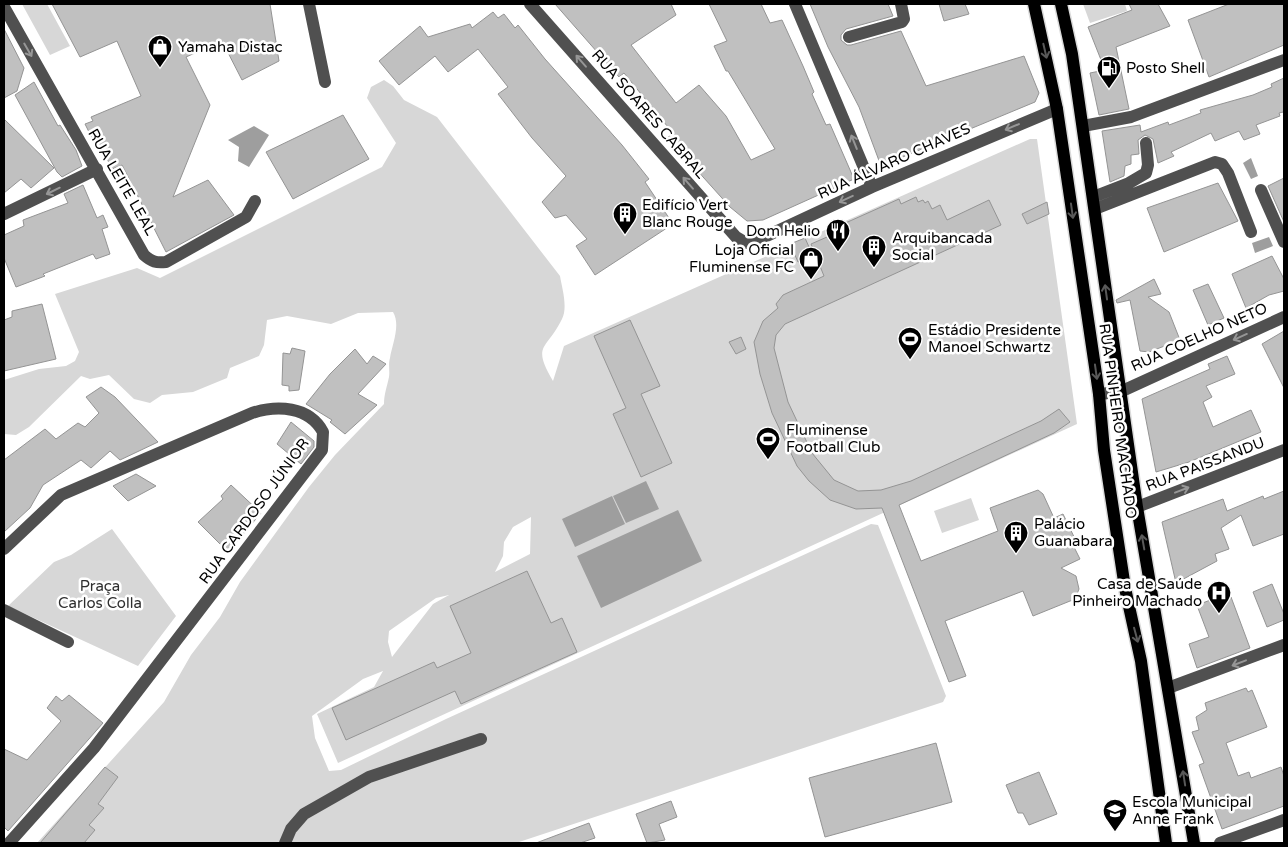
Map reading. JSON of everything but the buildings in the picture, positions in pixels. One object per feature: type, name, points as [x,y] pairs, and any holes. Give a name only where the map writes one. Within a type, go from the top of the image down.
[{"type":"main road","name":"RUA PINHEIRO MACHADO","points":[[1034,4],[1057,109],[1099,394],[1104,450],[1124,588],[1141,660],[1166,843]]},
{"type":"main road","name":"RUA PINHEIRO MACHADO","points":[[1061,4],[1072,54],[1083,126],[1137,508],[1194,843]]},
{"type":"street","points":[[309,4],[325,82]]},
{"type":"street","name":"RUA SOARES CABRAL","points":[[530,4],[736,238],[746,243]]},
{"type":"street","points":[[795,4],[872,187]]},
{"type":"street","points":[[849,37],[902,22],[904,19],[901,4]]},
{"type":"street","name":"RUA LEITE LEAL","points":[[4,8],[97,169],[144,255],[156,263],[166,262],[246,217],[255,201]]},
{"type":"street","points":[[1083,126],[1131,117],[1284,60]]},
{"type":"street","name":"RUA ÁLVARO CHAVES","points":[[746,243],[760,239],[872,187],[1057,109]]},
{"type":"street","points":[[1094,203],[1146,173],[1148,165],[1146,143]]},
{"type":"street","points":[[1094,203],[1215,162],[1222,164],[1228,173],[1251,232]]},
{"type":"street","points":[[4,214],[97,169]]},
{"type":"street","points":[[1261,190],[1284,242]]},
{"type":"street","name":"RUA COELHO NETO","points":[[1099,394],[1120,392],[1284,317]]},
{"type":"street","name":"RUA CARDOSO JÚNIOR","points":[[4,549],[61,495],[252,413],[273,408],[294,410],[312,419],[323,432],[322,450],[232,570],[94,748],[9,843]]},
{"type":"street","name":"RUA PAISSANDU","points":[[1137,508],[1284,450]]},
{"type":"street","points":[[4,610],[68,642]]},
{"type":"street","points":[[1168,688],[1284,645]]},
{"type":"street","points":[[285,843],[291,829],[304,814],[369,776],[482,739]]},
{"type":"street","points":[[1220,843],[1284,820]]},
{"type":"green space","points":[[22,4],[47,4],[70,46],[50,55]]},
{"type":"green space","points":[[1083,4],[1125,4],[1127,11],[1090,23]]},
{"type":"green space","points":[[384,80],[393,86],[404,100],[437,117],[560,276],[564,298],[564,314],[542,353],[546,369],[553,381],[564,346],[1030,139],[1037,139],[1077,424],[338,763],[317,714],[374,687],[383,671],[363,679],[312,716],[315,738],[329,771],[341,770],[446,719],[871,524],[878,525],[946,696],[943,702],[516,843],[37,843],[164,702],[191,655],[220,617],[240,582],[309,487],[335,455],[384,404],[389,377],[389,360],[396,323],[393,312],[358,313],[331,324],[287,316],[267,320],[264,345],[259,356],[230,368],[227,378],[193,392],[162,395],[150,403],[134,399],[109,375],[90,379],[81,376],[29,427],[16,435],[4,434],[4,380],[39,369],[66,366],[75,361],[79,352],[55,294],[137,268],[160,278],[382,167],[396,143],[367,98],[371,87]],"holes":[[[531,517],[530,554],[495,572],[503,556],[504,542],[513,527]],[[449,595],[433,604],[392,657],[388,642],[389,631],[436,598]]]},
{"type":"green space","points":[[971,498],[979,520],[942,533],[934,511]]},
{"type":"green space","name":"Praça Carlos Colla","points":[[112,529],[176,616],[138,666],[8,606],[54,562],[71,555]]},
{"type":"shaded area","points":[[254,126],[269,135],[249,167],[238,161],[239,147],[228,140]]},
{"type":"shaded area","points":[[1251,158],[1258,176],[1251,179],[1243,163]]},
{"type":"shaded area","points":[[1269,237],[1273,246],[1255,253],[1252,243]]},
{"type":"shaded area","points":[[646,481],[659,509],[626,523],[613,496]]},
{"type":"shaded area","points":[[612,496],[625,524],[575,547],[562,519]]},
{"type":"shaded area","points":[[678,510],[702,561],[601,608],[577,556]]},
{"type":"place","name":"Yamaha Distac","points":[[160,68]]},
{"type":"place","name":"Posto Shell","points":[[1109,89]]},
{"type":"place","name":"Edifício Vert Blanc Rouge","points":[[625,235]]},
{"type":"place","name":"Dom Helio","points":[[838,252]]},
{"type":"place","name":"Arquibancada Social","points":[[874,268]]},
{"type":"place","name":"Loja Oficial Fluminense FC","points":[[811,280]]},
{"type":"place","name":"Estádio Presidente Manoel Schwartz","points":[[910,360]]},
{"type":"place","name":"Fluminense Football Club","points":[[768,460]]},
{"type":"place","name":"Palácio Guanabara","points":[[1016,554]]},
{"type":"place","name":"Casa de Saúde Pinheiro Machado","points":[[1219,614]]},
{"type":"place","name":"Escola Municipal Anne Frank","points":[[1115,832]]}]
